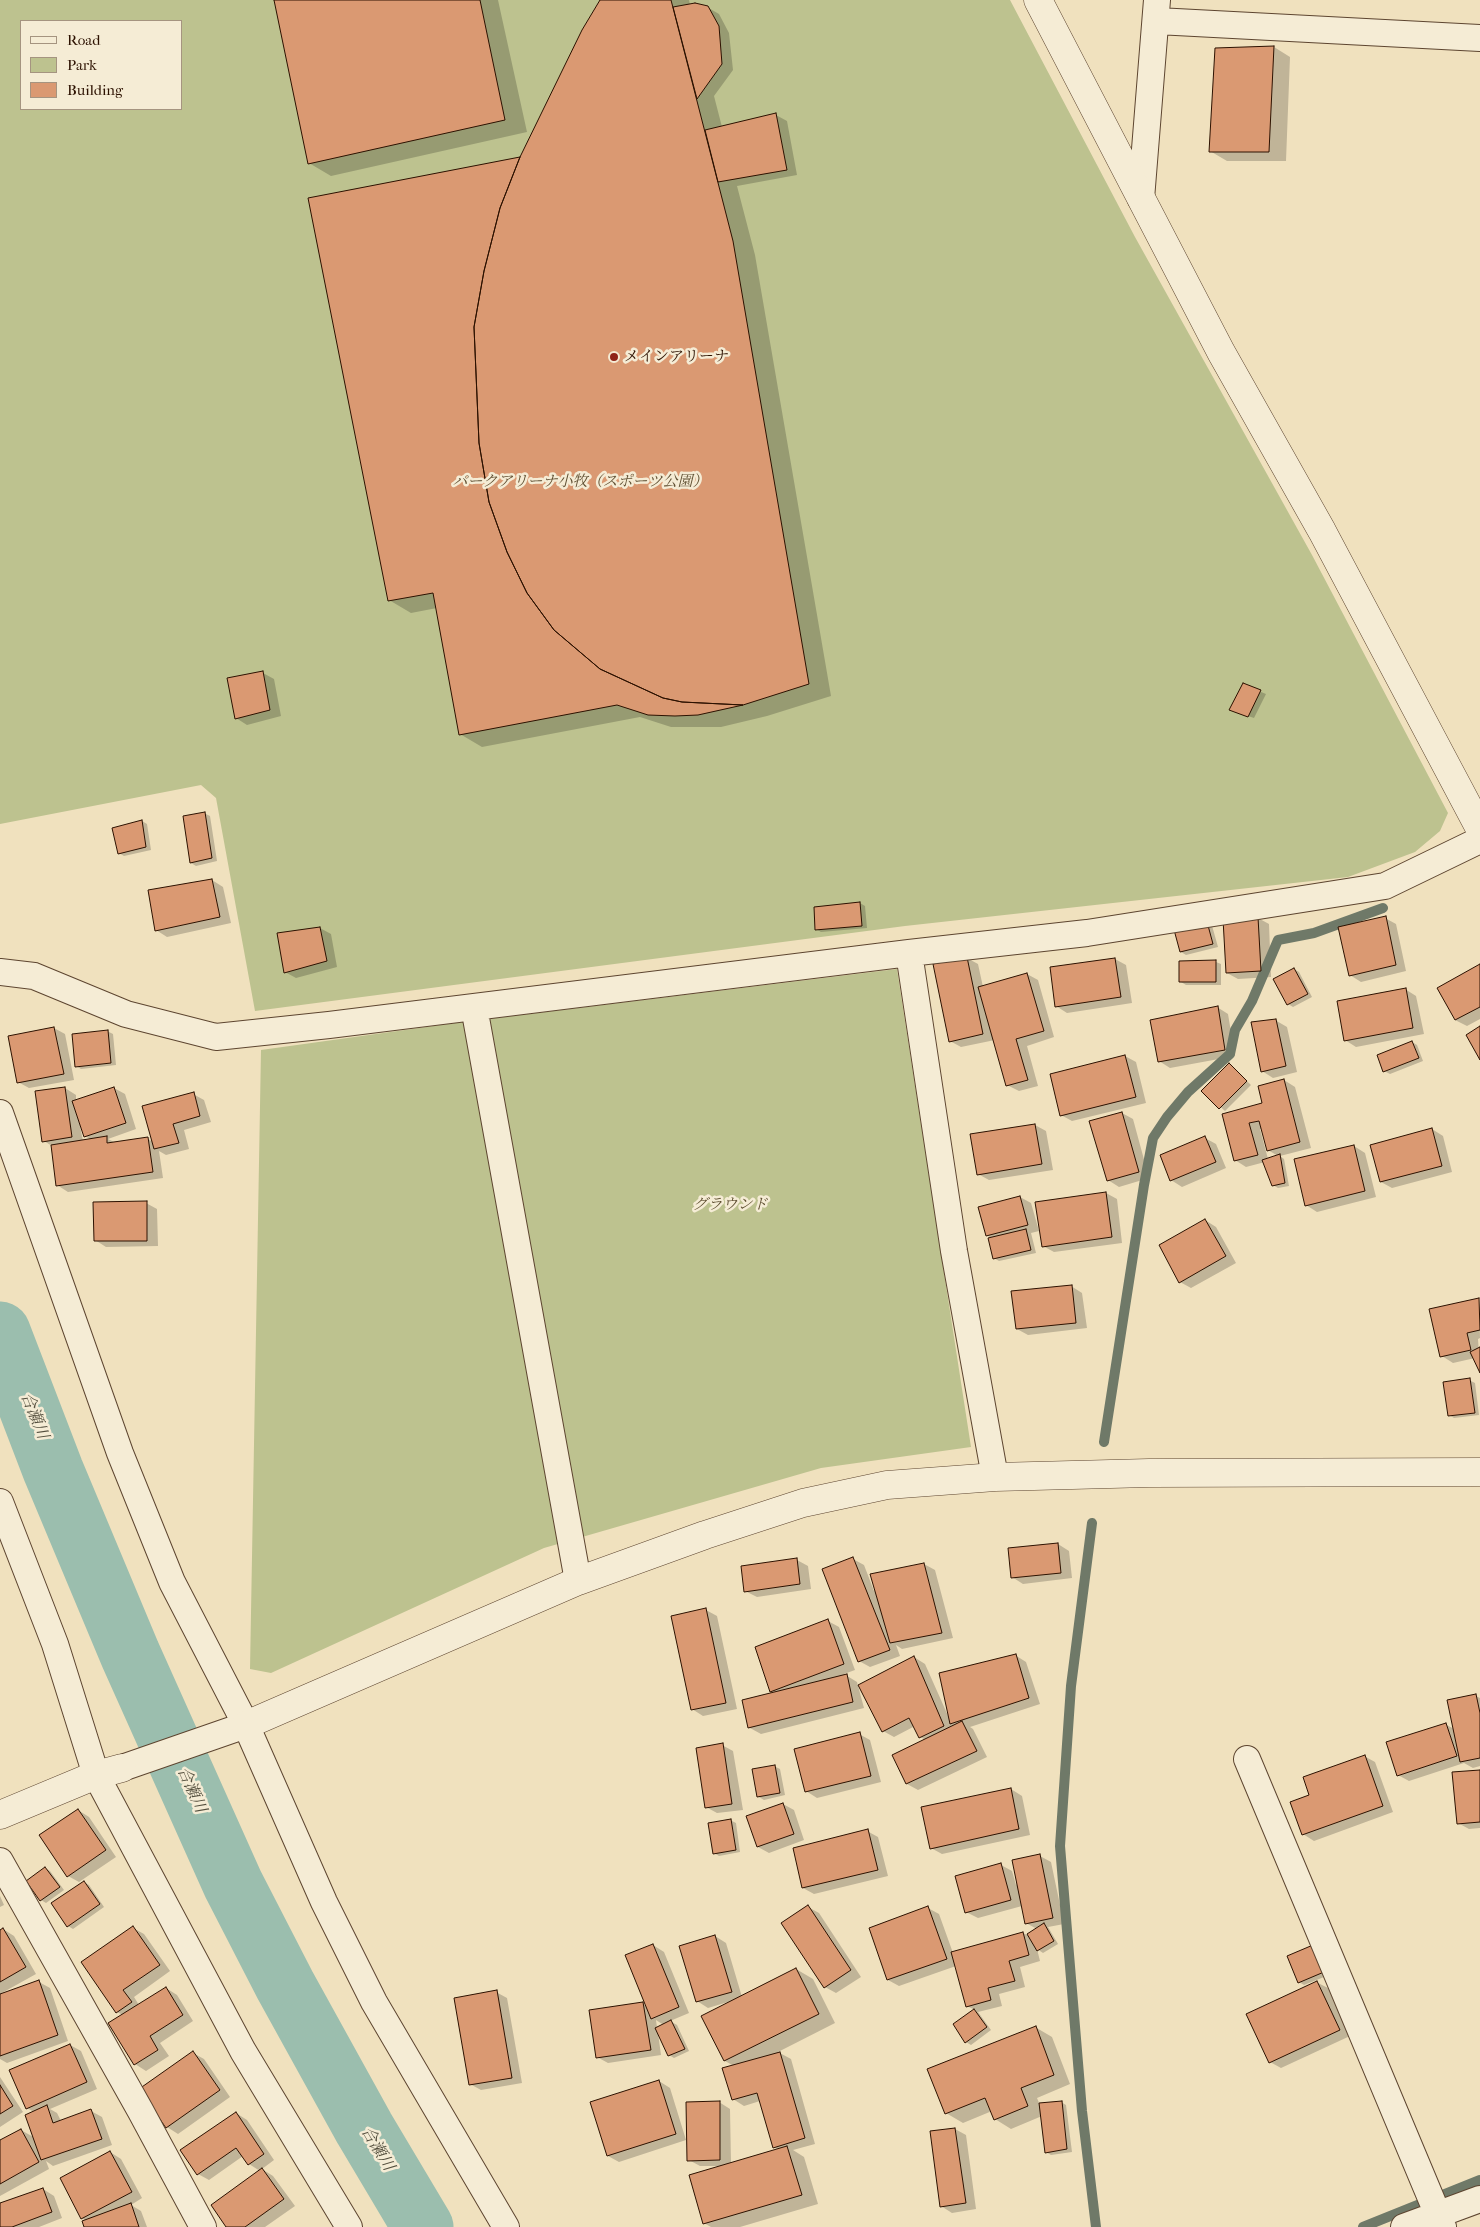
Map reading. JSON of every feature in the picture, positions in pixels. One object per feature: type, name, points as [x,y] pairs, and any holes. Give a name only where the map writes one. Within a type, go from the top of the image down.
[{"type":"street","points":[[1038,0],[1221,352],[1336,556],[1480,829]]},
{"type":"street","points":[[1142,199],[1157,10],[1480,38]]},
{"type":"street","points":[[0,972],[34,976],[126,1014],[216,1037],[1087,933],[1385,886],[1480,840]]},
{"type":"street","points":[[909,953],[954,1251],[996,1477]]},
{"type":"street","points":[[474,1007],[578,1581]]},
{"type":"street","points":[[0,1113],[120,1453],[172,1582],[246,1725],[324,1902],[374,2002],[506,2227]]},
{"type":"street","points":[[0,1815],[96,1775],[122,1768],[246,1725],[578,1581],[705,1535],[803,1503],[887,1485],[996,1477],[1149,1472],[1480,1472]]},
{"type":"street","points":[[0,1502],[55,1644],[96,1775],[243,2051],[349,2227]]},
{"type":"street","points":[[1247,1759],[1439,2215]]},
{"type":"street","points":[[0,1861],[140,2110],[203,2227]]},
{"type":"street","points":[[1404,2227],[1480,2199]]},
{"type":"green space","name":"パークアリーナ小牧（スポーツ公園）","points":[[0,0],[1010,0],[1135,237],[1312,555],[1448,813],[1440,831],[1415,852],[1348,877],[905,926],[255,1011],[216,798],[201,785],[0,824]]},
{"type":"green space","name":"グラウンド","points":[[897,969],[971,1447],[821,1468],[544,1548],[271,1673],[250,1669],[261,1050],[455,1023]]},
{"type":"building","points":[[274,0],[480,0],[505,120],[308,164]]},
{"type":"building","name":"メインアリーナ","points":[[600,0],[671,0],[733,241],[809,684],[743,705],[682,702],[663,698],[600,669],[554,630],[527,593],[507,552],[489,502],[479,443],[474,327],[484,271],[500,208],[520,157],[582,30]]},
{"type":"building","points":[[695,3],[708,6],[719,26],[722,64],[697,99],[673,7]]},
{"type":"building","points":[[1274,46],[1269,152],[1209,152],[1215,48]]},
{"type":"building","points":[[776,113],[787,170],[718,182],[705,130]]},
{"type":"building","points":[[520,157],[500,208],[484,271],[474,327],[479,443],[489,502],[507,552],[527,593],[554,630],[600,669],[663,698],[682,702],[743,705],[698,715],[675,716],[648,715],[617,705],[459,735],[433,593],[388,601],[308,198]]},
{"type":"building","points":[[263,671],[270,710],[235,719],[227,678]]},
{"type":"building","points":[[1243,683],[1261,690],[1248,717],[1229,710]]},
{"type":"building","points":[[205,812],[212,858],[190,863],[183,816]]},
{"type":"building","points":[[142,820],[146,847],[118,854],[112,828]]},
{"type":"building","points":[[212,879],[220,917],[155,931],[148,890]]},
{"type":"building","points":[[860,902],[862,926],[815,930],[814,907]]},
{"type":"building","points":[[1386,916],[1396,965],[1349,976],[1338,927]]},
{"type":"building","points":[[1258,917],[1261,971],[1226,973],[1223,919]]},
{"type":"building","points":[[1206,918],[1213,944],[1180,952],[1173,926]]},
{"type":"building","points":[[320,927],[327,961],[284,973],[277,933]]},
{"type":"building","points":[[967,957],[983,1034],[949,1042],[933,964]]},
{"type":"building","points":[[1115,958],[1121,997],[1055,1007],[1050,967]]},
{"type":"building","points":[[1216,960],[1216,982],[1179,982],[1179,961]]},
{"type":"building","points":[[1480,964],[1480,1007],[1455,1020],[1437,988]]},
{"type":"building","points":[[1294,968],[1308,994],[1287,1005],[1273,979]]},
{"type":"building","points":[[1027,973],[1044,1031],[1016,1039],[1028,1080],[1006,1086],[978,987]]},
{"type":"building","points":[[1406,988],[1413,1028],[1344,1041],[1337,1001]]},
{"type":"building","points":[[1218,1006],[1225,1050],[1158,1062],[1150,1020]]},
{"type":"building","points":[[1276,1019],[1286,1066],[1261,1072],[1251,1022]]},
{"type":"building","points":[[1480,1026],[1480,1060],[1466,1035]]},
{"type":"building","points":[[54,1027],[64,1074],[17,1083],[8,1036]]},
{"type":"building","points":[[108,1030],[111,1063],[75,1067],[72,1034]]},
{"type":"building","points":[[1412,1041],[1419,1058],[1383,1072],[1377,1055]]},
{"type":"building","points":[[1125,1055],[1136,1097],[1060,1116],[1050,1074]]},
{"type":"building","points":[[1229,1063],[1247,1081],[1219,1109],[1201,1091]]},
{"type":"building","points":[[1284,1079],[1300,1142],[1267,1151],[1259,1121],[1249,1123],[1258,1155],[1234,1161],[1222,1114],[1262,1103],[1258,1086]]},
{"type":"building","points":[[65,1087],[72,1137],[42,1142],[35,1091]]},
{"type":"building","points":[[114,1087],[126,1123],[84,1137],[72,1101]]},
{"type":"building","points":[[194,1092],[200,1116],[173,1124],[179,1143],[154,1149],[142,1106]]},
{"type":"building","points":[[1122,1112],[1139,1172],[1107,1181],[1089,1121]]},
{"type":"building","points":[[1035,1124],[1042,1164],[977,1175],[970,1134]]},
{"type":"building","points":[[1432,1128],[1442,1166],[1380,1182],[1370,1145]]},
{"type":"building","points":[[107,1136],[107,1143],[148,1137],[153,1172],[56,1186],[51,1145]]},
{"type":"building","points":[[1205,1136],[1216,1162],[1170,1181],[1160,1155]]},
{"type":"building","points":[[1354,1145],[1365,1191],[1305,1206],[1294,1159]]},
{"type":"building","points":[[1280,1154],[1285,1183],[1272,1186],[1262,1160]]},
{"type":"building","points":[[1106,1192],[1112,1237],[1042,1247],[1035,1202]]},
{"type":"building","points":[[1020,1196],[1028,1225],[986,1236],[978,1207]]},
{"type":"building","points":[[147,1201],[147,1241],[94,1241],[93,1202]]},
{"type":"building","points":[[1205,1219],[1226,1256],[1179,1283],[1159,1245]]},
{"type":"building","points":[[1026,1229],[1031,1250],[993,1259],[988,1238]]},
{"type":"building","points":[[1072,1285],[1076,1323],[1016,1329],[1011,1291]]},
{"type":"building","points":[[1479,1298],[1480,1330],[1467,1333],[1471,1350],[1440,1357],[1429,1309]]},
{"type":"building","points":[[1480,1347],[1480,1373],[1470,1352]]},
{"type":"building","points":[[1470,1378],[1475,1413],[1448,1416],[1443,1382]]},
{"type":"building","points":[[1058,1543],[1061,1573],[1011,1578],[1008,1548]]},
{"type":"building","points":[[853,1557],[890,1650],[858,1662],[822,1569]]},
{"type":"building","points":[[797,1558],[800,1584],[744,1592],[741,1566]]},
{"type":"building","points":[[924,1563],[942,1633],[890,1643],[870,1574]]},
{"type":"building","points":[[706,1608],[726,1703],[691,1710],[671,1616]]},
{"type":"building","points":[[828,1619],[844,1664],[770,1692],[755,1647]]},
{"type":"building","points":[[1016,1654],[1029,1698],[950,1724],[939,1673]]},
{"type":"building","points":[[914,1656],[944,1726],[919,1738],[909,1718],[882,1732],[858,1685]]},
{"type":"building","points":[[847,1674],[853,1702],[748,1728],[742,1700]]},
{"type":"building","points":[[1476,1694],[1480,1713],[1480,1758],[1460,1762],[1447,1700]]},
{"type":"building","points":[[962,1721],[977,1751],[906,1784],[892,1755]]},
{"type":"building","points":[[1446,1723],[1457,1756],[1397,1776],[1386,1742]]},
{"type":"building","points":[[860,1732],[871,1776],[805,1792],[794,1749]]},
{"type":"building","points":[[723,1743],[732,1804],[705,1808],[696,1748]]},
{"type":"building","points":[[1365,1755],[1383,1806],[1302,1835],[1290,1802],[1309,1795],[1303,1777]]},
{"type":"building","points":[[775,1765],[780,1793],[757,1797],[752,1769]]},
{"type":"building","points":[[1480,1770],[1480,1822],[1457,1824],[1452,1772]]},
{"type":"building","points":[[1011,1788],[1019,1829],[930,1849],[921,1807]]},
{"type":"building","points":[[783,1803],[794,1834],[757,1847],[746,1816]]},
{"type":"building","points":[[78,1809],[106,1850],[67,1877],[39,1835]]},
{"type":"building","points":[[731,1819],[736,1850],[713,1854],[708,1823]]},
{"type":"building","points":[[868,1829],[878,1870],[802,1888],[793,1848]]},
{"type":"building","points":[[1040,1854],[1053,1918],[1025,1924],[1012,1860]]},
{"type":"building","points":[[1001,1863],[1011,1900],[965,1913],[955,1876]]},
{"type":"building","points":[[45,1867],[60,1887],[40,1901],[26,1881]]},
{"type":"building","points":[[84,1881],[100,1904],[67,1927],[51,1903]]},
{"type":"building","points":[[808,1905],[851,1970],[824,1988],[781,1923]]},
{"type":"building","points":[[928,1906],[947,1959],[887,1980],[869,1928]]},
{"type":"building","points":[[1044,1923],[1054,1941],[1037,1951],[1027,1934]]},
{"type":"building","points":[[133,1926],[160,1965],[123,1990],[132,2002],[116,2013],[81,1962]]},
{"type":"building","points":[[3,1928],[26,1967],[0,1982],[0,1930]]},
{"type":"building","points":[[1023,1932],[1029,1955],[1009,1961],[1015,1981],[988,1988],[991,2000],[966,2007],[951,1952]]},
{"type":"building","points":[[715,1935],[732,1992],[696,2002],[679,1946]]},
{"type":"building","points":[[653,1944],[679,2007],[651,2019],[625,1955]]},
{"type":"building","points":[[1313,1945],[1324,1972],[1298,1983],[1287,1956]]},
{"type":"building","points":[[796,1968],[819,2014],[724,2061],[701,2016]]},
{"type":"building","points":[[39,1980],[58,2035],[0,2056],[0,1994]]},
{"type":"building","points":[[1317,1981],[1340,2030],[1269,2063],[1246,2014]]},
{"type":"building","points":[[166,1987],[183,2015],[150,2036],[158,2050],[134,2065],[108,2023]]},
{"type":"building","points":[[497,1990],[512,2078],[469,2085],[454,1998]]},
{"type":"building","points":[[643,2002],[651,2050],[596,2058],[589,2010]]},
{"type":"building","points":[[974,2009],[987,2027],[965,2043],[953,2024]]},
{"type":"building","points":[[671,2020],[685,2049],[668,2056],[655,2028]]},
{"type":"building","points":[[1036,2026],[1054,2075],[1021,2088],[1028,2106],[994,2120],[985,2098],[945,2114],[927,2069]]},
{"type":"building","points":[[70,2044],[87,2082],[26,2109],[9,2070]]},
{"type":"building","points":[[193,2051],[220,2090],[166,2128],[139,2089]]},
{"type":"building","points":[[780,2052],[805,2138],[773,2148],[757,2093],[732,2100],[722,2068]]},
{"type":"building","points":[[659,2080],[676,2134],[607,2156],[590,2102]]},
{"type":"building","points":[[0,2085],[13,2106],[0,2114]]},
{"type":"building","points":[[720,2101],[720,2160],[687,2161],[686,2102]]},
{"type":"building","points":[[1062,2101],[1067,2149],[1045,2153],[1039,2103]]},
{"type":"building","points":[[47,2105],[53,2123],[91,2109],[102,2139],[41,2160],[25,2115]]},
{"type":"building","points":[[236,2112],[264,2154],[248,2165],[236,2148],[197,2175],[180,2150]]},
{"type":"building","points":[[955,2128],[966,2203],[940,2207],[930,2131]]},
{"type":"building","points":[[21,2129],[39,2162],[0,2184],[0,2140]]},
{"type":"building","points":[[787,2146],[802,2195],[703,2224],[689,2175]]},
{"type":"building","points":[[110,2151],[132,2192],[81,2219],[60,2178]]},
{"type":"building","points":[[262,2168],[284,2199],[245,2227],[226,2227],[211,2205]]},
{"type":"building","points":[[43,2188],[52,2212],[12,2227],[0,2227],[0,2203]]},
{"type":"building","points":[[131,2203],[139,2227],[84,2227],[82,2221]]},
{"type":"waterway","points":[[1104,1442],[1153,1138],[1167,1117],[1188,1092],[1230,1054],[1235,1030],[1252,1001],[1278,940],[1314,933],[1383,908]]},
{"type":"waterway","name":"合瀬川","points":[[0,1332],[53,1470],[130,1654],[233,1884],[285,1985],[364,2128],[423,2227]]},
{"type":"waterway","points":[[1092,1523],[1071,1686],[1060,1846],[1082,2111],[1096,2227]]},
{"type":"waterway","points":[[1363,2227],[1480,2180]]},
{"type":"place","name":"メインアリーナ","points":[[614,357]]}]
